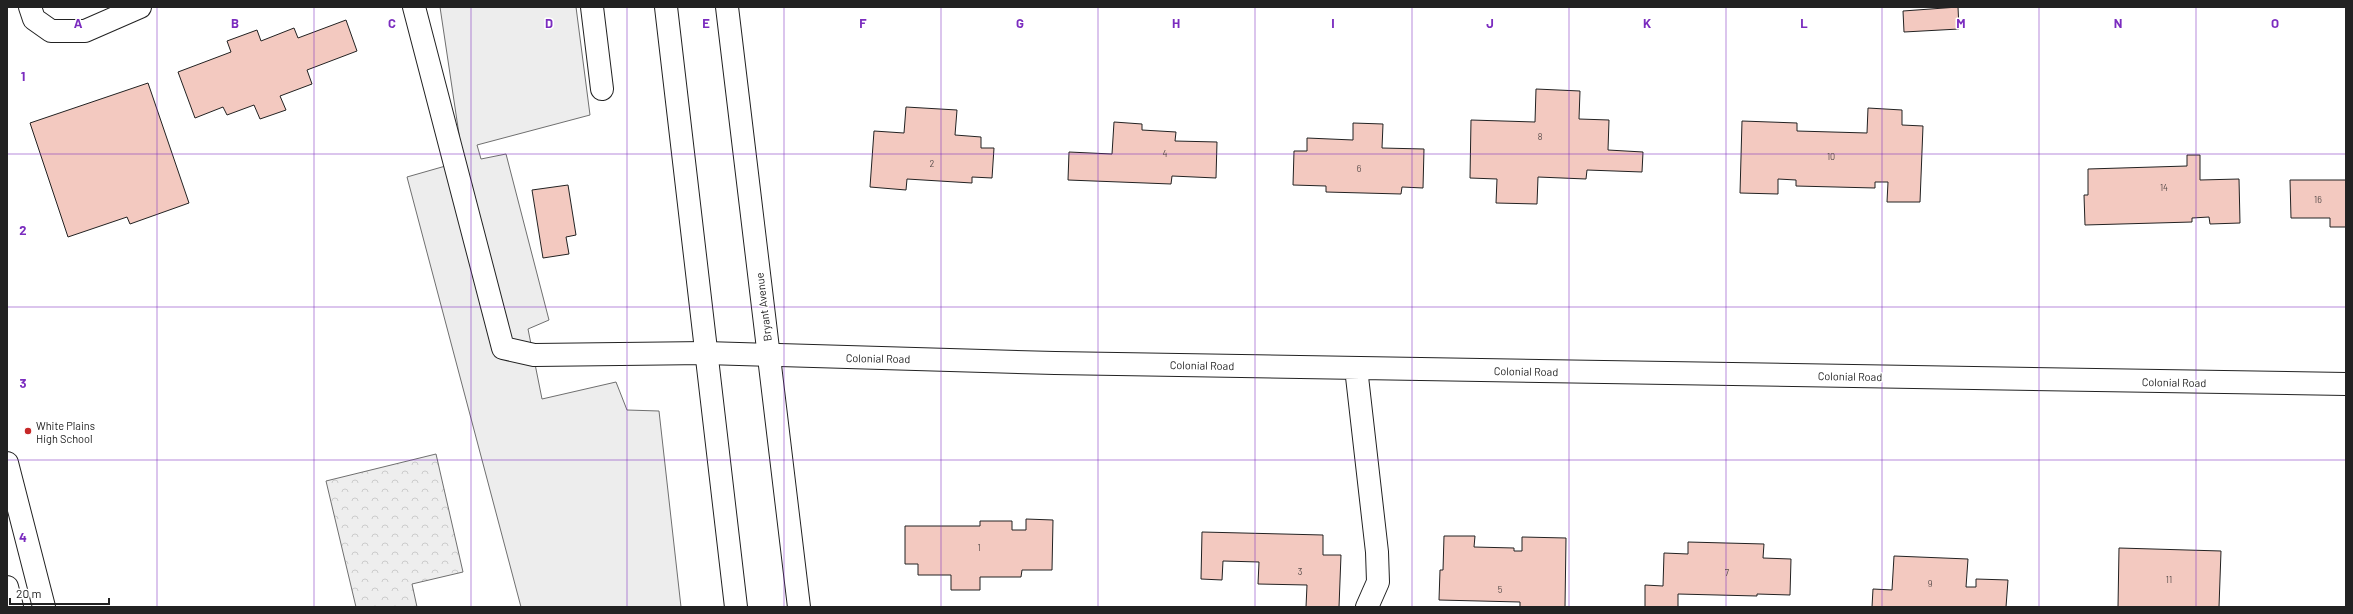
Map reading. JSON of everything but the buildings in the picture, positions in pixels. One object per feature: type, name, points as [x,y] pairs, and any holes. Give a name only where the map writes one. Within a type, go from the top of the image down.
[{"type":"street","points":[[30,7],[34,19],[51,31],[85,30],[140,7]]},
{"type":"street","name":"Colonial Road","points":[[414,7],[503,348],[534,355],[706,353],[769,356],[1356,368],[2346,384]]},
{"type":"street","points":[[592,7],[602,89]]},
{"type":"street","points":[[666,7],[736,607]]},
{"type":"street","name":"Bryant Avenue","points":[[727,7],[799,607]]},
{"type":"street","points":[[1356,368],[1377,552],[1378,582],[1367,607]]},
{"type":"street","points":[[7,463],[44,607]]},
{"type":"street","points":[[7,587],[12,607]]},
{"type":"green space","points":[[436,454],[463,572],[412,584],[417,607],[356,607],[326,481]]},
{"type":"shaded area","points":[[440,7],[576,7],[590,115],[477,145],[481,159],[506,154],[549,320],[528,329],[542,399],[616,382],[627,410],[659,411],[681,607],[521,607],[407,177],[463,161]]},
{"type":"place","name":"White Plains High School","points":[[28,431]]}]
